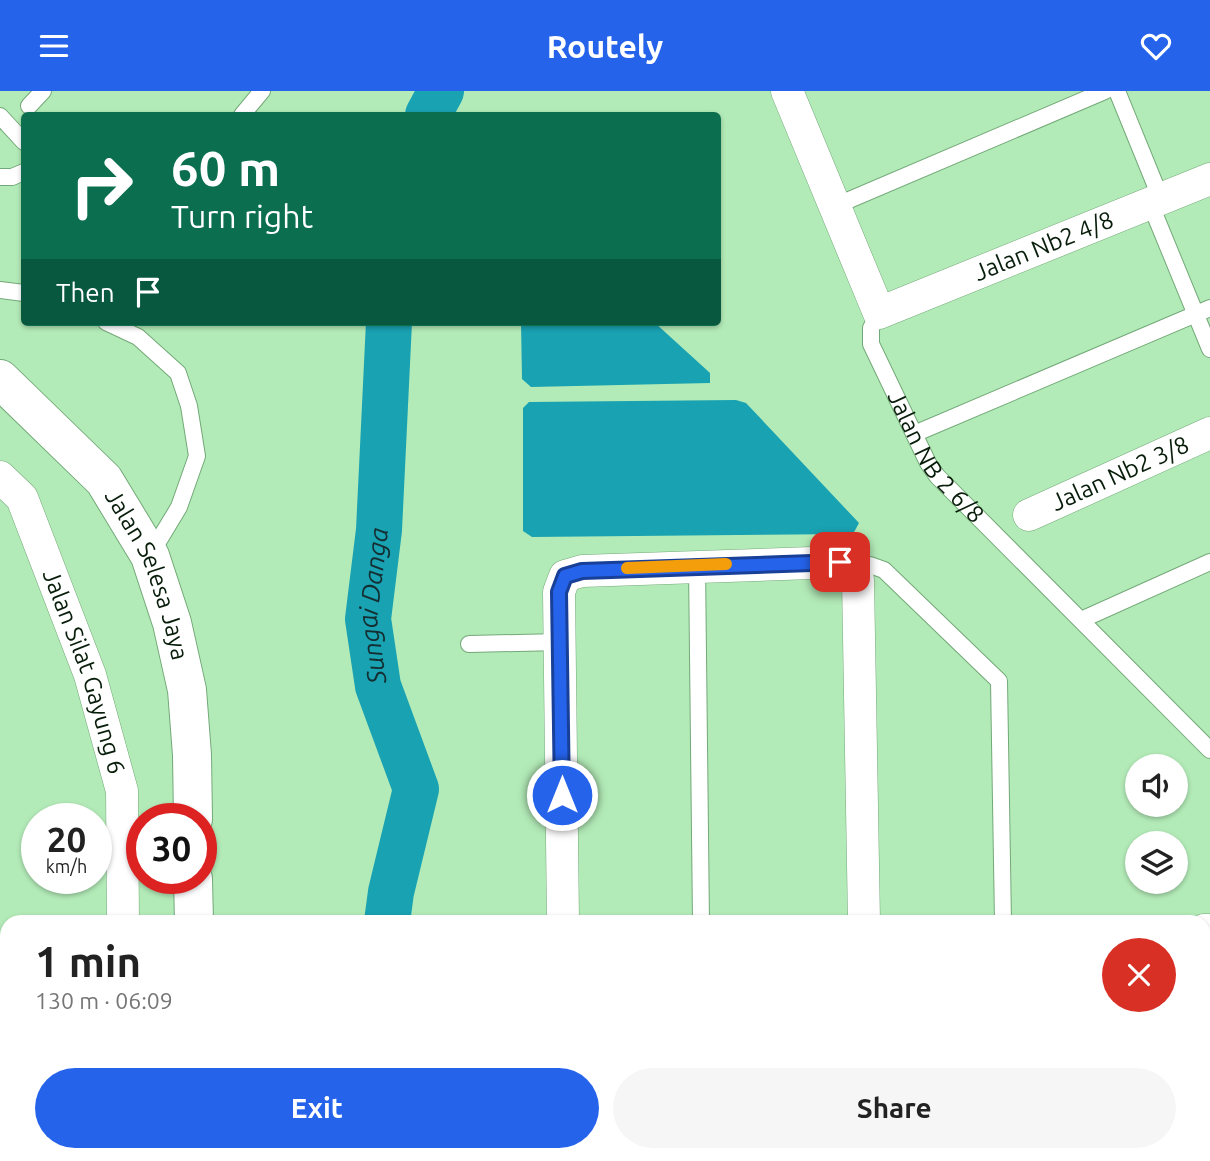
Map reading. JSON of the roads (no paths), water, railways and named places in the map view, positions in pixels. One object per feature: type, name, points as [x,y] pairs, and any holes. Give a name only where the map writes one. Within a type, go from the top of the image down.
[{"type":"street","points":[[787,91],[879,313]]},
{"type":"street","name":"Jalan Nb2 4/8","points":[[879,313],[1210,179]]},
{"type":"street","name":"Jalan Selesa Jaya","points":[[0,379],[104,479],[149,556],[172,623],[187,690],[193,803]]},
{"type":"street","name":"Jalan Nb2 3/8","points":[[1029,515],[1210,433]]},
{"type":"street","name":"Jalan Silat Gayung 6","points":[[0,477],[22,498],[90,675],[122,791],[123,915]]},
{"type":"street","points":[[563,915],[559,592],[565,576],[582,571],[697,565],[840,562],[850,566],[858,580],[864,915]]},
{"type":"street","points":[[193,894],[194,915]]},
{"type":"lane","points":[[29,106],[44,91]]},
{"type":"lane","points":[[244,112],[262,91]]},
{"type":"lane","points":[[835,206],[1105,91]]},
{"type":"lane","points":[[1117,91],[1156,201],[1203,311],[1210,349]]},
{"type":"lane","points":[[0,116],[21,139]]},
{"type":"lane","points":[[0,177],[12,177],[21,172]]},
{"type":"lane","points":[[0,290],[21,293]]},
{"type":"lane","points":[[914,434],[1203,311]]},
{"type":"lane","name":"Jalan NB 2 6/8","points":[[879,313],[871,328],[871,344],[928,463],[937,476],[1210,750]]},
{"type":"lane","points":[[115,326],[138,337],[178,373],[189,407],[197,456],[179,507],[149,556]]},
{"type":"lane","points":[[1081,620],[1210,562]]},
{"type":"lane","points":[[697,565],[701,915]]},
{"type":"lane","points":[[850,566],[870,565],[884,570],[999,681],[1003,915]]},
{"type":"lane","points":[[469,644],[560,642]]},
{"type":"water","points":[[521,326],[658,326],[710,373],[710,383],[531,387],[522,379]]},
{"type":"water","points":[[736,400],[746,403],[859,523],[853,534],[532,537],[523,531],[523,408],[529,402]]},
{"type":"waterway","name":"Sungai Danga","points":[[430,112],[441,91]]},
{"type":"waterway","name":"Sungai Danga","points":[[388,915],[416,789],[378,686],[368,619],[379,530],[389,326]]}]
